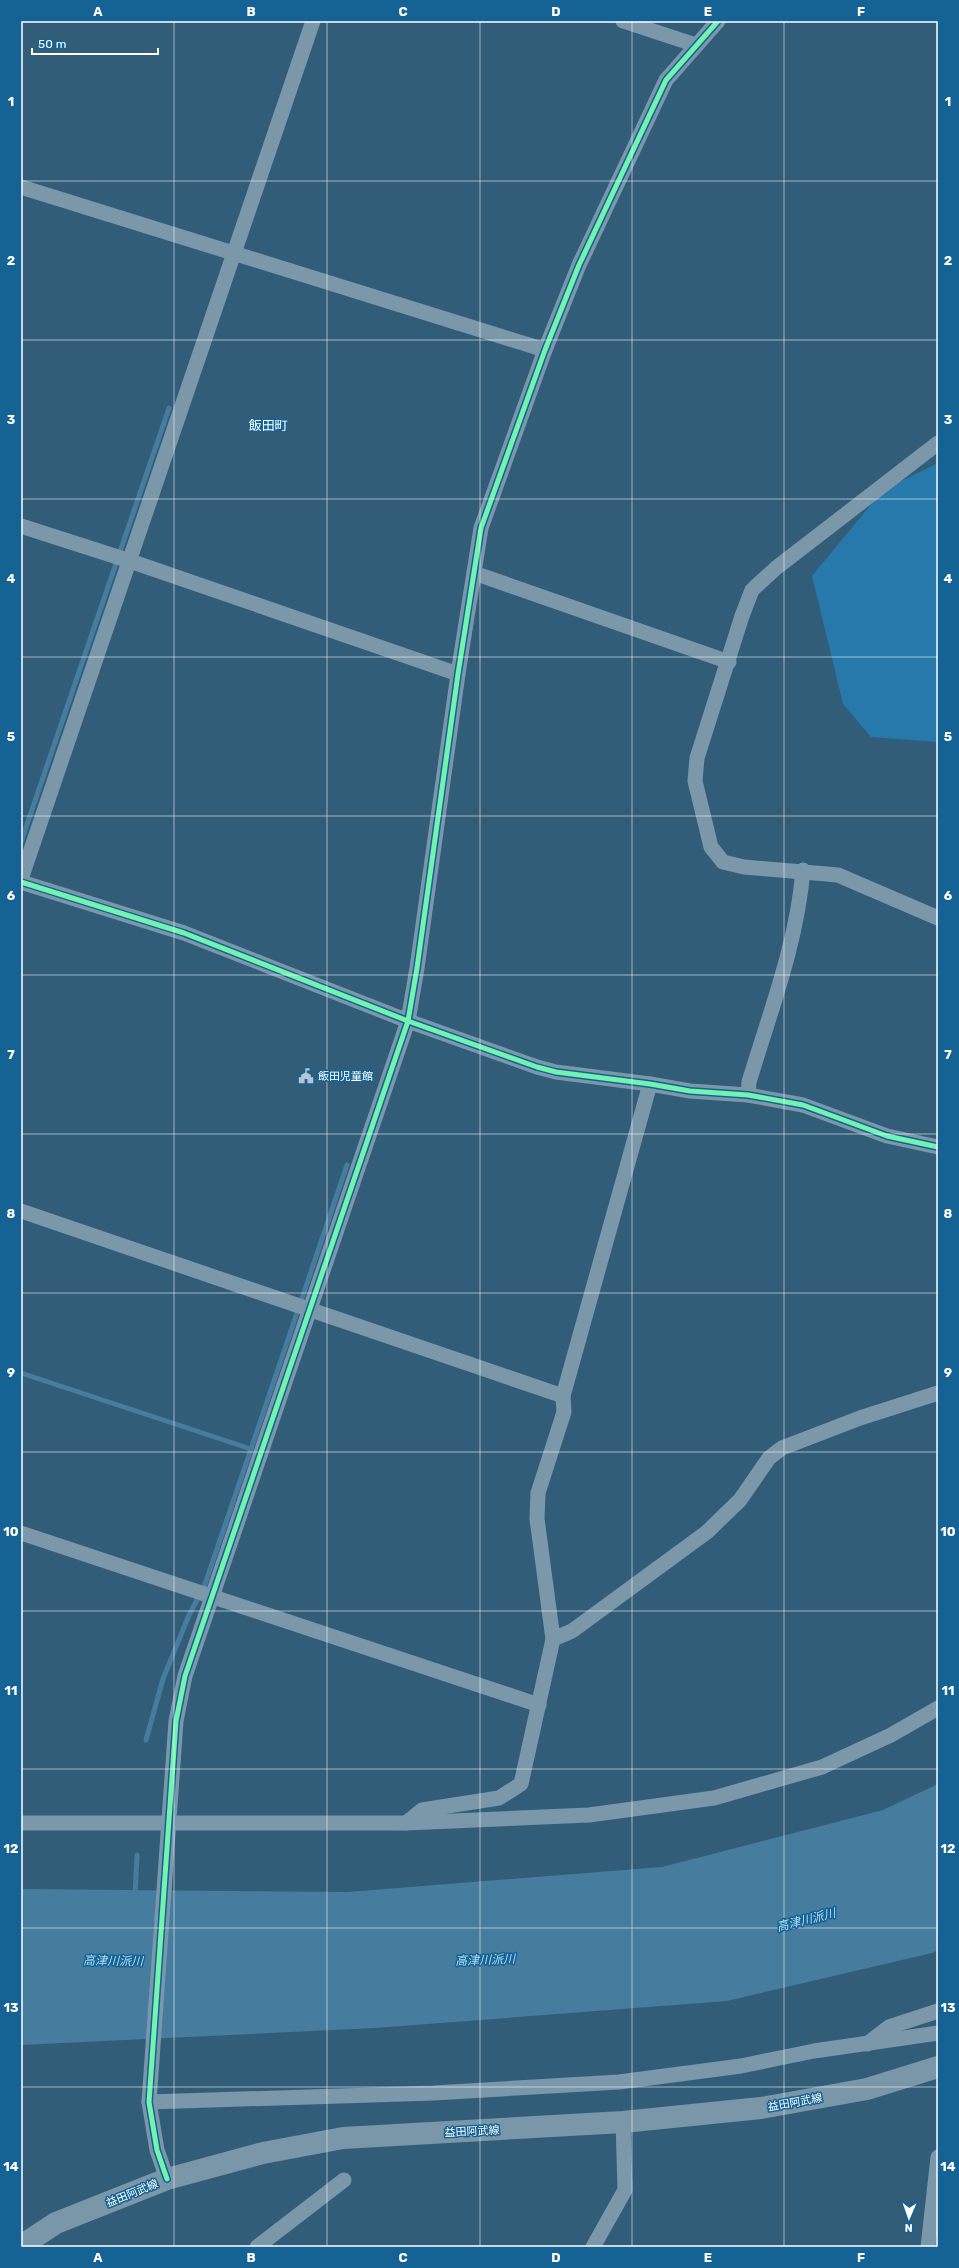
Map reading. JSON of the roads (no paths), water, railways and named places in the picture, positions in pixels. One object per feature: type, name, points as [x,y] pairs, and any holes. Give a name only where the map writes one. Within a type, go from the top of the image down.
[{"type":"main road","name":"益田阿武線","points":[[21,2246],[56,2224],[167,2179],[263,2153],[343,2138],[623,2122],[761,2108],[867,2089],[937,2072]]},
{"type":"street","points":[[313,21],[236,252],[21,880],[184,933],[408,1021],[537,1067],[556,1072],[650,1084],[690,1092],[748,1095],[803,1105],[887,1136],[938,1147]]},
{"type":"street","points":[[623,21],[696,46]]},
{"type":"street","points":[[167,2179],[158,2150],[150,2102],[150,2084],[166,1838],[176,1721],[183,1683],[408,1021],[417,968],[458,674],[481,528],[545,350],[579,264],[666,80],[718,21]]},
{"type":"street","points":[[21,187],[236,252],[545,350]]},
{"type":"street","points":[[938,443],[776,568],[752,590],[742,616],[729,662],[697,758],[695,781],[711,847],[723,862],[744,867],[803,870],[838,875],[938,918]]},
{"type":"street","points":[[21,526],[130,561],[458,674]]},
{"type":"street","points":[[474,573],[729,662]]},
{"type":"street","points":[[748,1095],[749,1082],[784,969],[800,906],[803,870]]},
{"type":"street","points":[[406,1823],[422,1810],[499,1798],[521,1784],[553,1639],[537,1519],[538,1493],[564,1412],[563,1396],[650,1084]]},
{"type":"street","points":[[21,1211],[563,1396]]},
{"type":"street","points":[[553,1639],[572,1631],[707,1532],[740,1500],[769,1458],[782,1448],[860,1418],[938,1393]]},
{"type":"street","points":[[21,1533],[539,1705]]},
{"type":"street","points":[[21,1822],[130,1824],[168,1822],[406,1823],[589,1815],[714,1798],[822,1767],[891,1735],[938,1708]]},
{"type":"street","points":[[866,2045],[890,2027],[938,2011]]},
{"type":"street","points":[[150,2102],[434,2093],[619,2082],[741,2066],[814,2051],[866,2045],[938,2033]]},
{"type":"street","points":[[593,2247],[625,2190],[623,2122]]},
{"type":"street","points":[[928,2247],[938,2156]]},
{"type":"street","points":[[257,2247],[344,2180]]},
{"type":"water","name":"高津川派川","points":[[938,1784],[938,1950],[932,1953],[727,2001],[375,2028],[21,2045],[21,1889],[348,1892],[662,1867],[883,1810]]},
{"type":"waterway","points":[[21,842],[169,408]]},
{"type":"waterway","points":[[251,1449],[347,1165]]},
{"type":"waterway","points":[[21,1373],[251,1449],[204,1587],[189,1615],[163,1679],[146,1740]]},
{"type":"waterway","points":[[135,1896],[137,1855]]},
{"type":"place","name":"飯田児童館","points":[[306,1076]]},
{"type":"district","name":"飯田町","points":[[268,425]]}]
